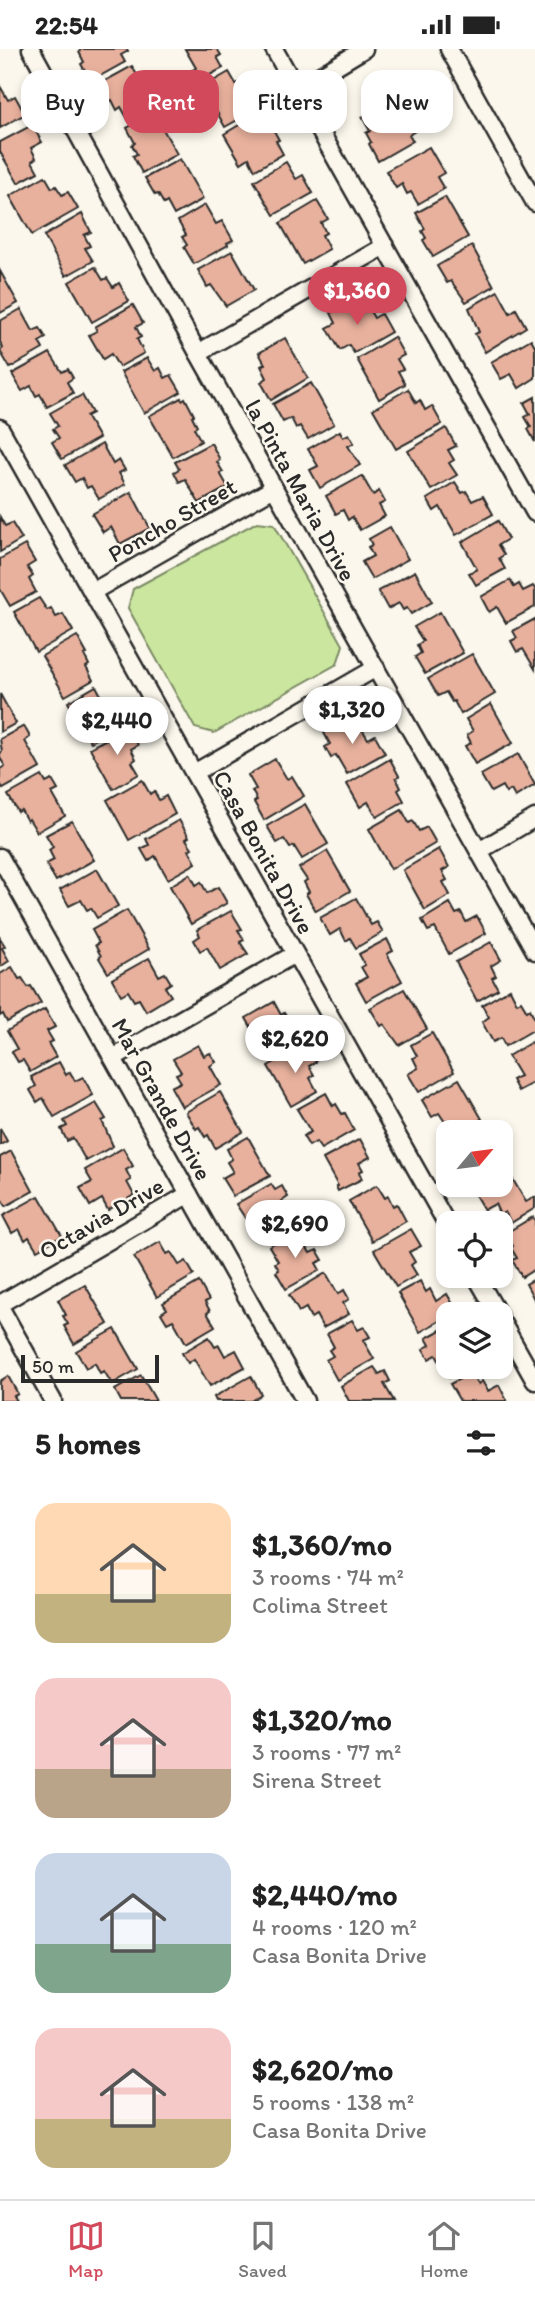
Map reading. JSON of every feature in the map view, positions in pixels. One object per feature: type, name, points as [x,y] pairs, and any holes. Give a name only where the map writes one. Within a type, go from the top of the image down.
[{"type":"street","name":"la Pinta Maria Drive","points":[[31,49],[198,353],[535,951]]},
{"type":"street","points":[[274,49],[285,70]]},
{"type":"street","points":[[329,70],[364,49]]},
{"type":"street","points":[[449,49],[535,202]]},
{"type":"street","points":[[321,133],[535,513]]},
{"type":"street","points":[[198,353],[385,246]]},
{"type":"street","name":"Casa Bonita Drive","points":[[0,428],[440,1211]]},
{"type":"street","name":"Poncho Street","points":[[92,591],[274,488]]},
{"type":"street","points":[[194,773],[376,668]]},
{"type":"street","points":[[478,851],[535,818]]},
{"type":"street","name":"Mar Grande Drive","points":[[0,857],[305,1401]]},
{"type":"street","points":[[113,1058],[295,954]]},
{"type":"street","name":"Octavia Drive","points":[[0,1305],[189,1194]]},
{"type":"street","points":[[0,1305],[52,1401]]},
{"type":"street","points":[[513,1342],[535,1381]]},
{"type":"green space","points":[[257,522],[274,524],[343,645],[337,664],[214,733],[195,728],[128,608],[133,589]]},
{"type":"building","points":[[81,49],[128,51],[121,55],[125,62],[109,71],[85,70],[79,52]]},
{"type":"building","points":[[185,49],[217,49],[221,55],[217,57],[223,68],[192,70],[196,68]]},
{"type":"building","points":[[123,71],[123,110],[121,107],[117,110],[112,100],[109,102],[109,79]]},
{"type":"building","points":[[229,72],[233,79],[233,122],[225,127],[219,116],[219,78]]},
{"type":"building","points":[[0,86],[8,100],[15,96],[21,107],[21,116],[0,128]]},
{"type":"building","points":[[233,129],[233,133],[275,133],[283,154],[255,170],[249,158],[241,163],[224,134]]},
{"type":"building","points":[[21,131],[21,133],[37,133],[42,142],[31,148],[36,158],[32,161],[38,172],[18,183],[0,152],[0,142]]},
{"type":"building","points":[[130,133],[165,133],[177,154],[142,173],[133,156],[137,154],[132,145],[135,143]]},
{"type":"building","points":[[366,133],[412,133],[409,135],[413,141],[378,161],[369,144],[371,142]]},
{"type":"building","points":[[429,147],[444,173],[437,177],[444,189],[418,204],[411,192],[407,194],[402,184],[396,188],[386,171]]},
{"type":"building","points":[[180,159],[203,199],[174,215],[167,202],[164,204],[158,194],[155,195],[145,178]]},
{"type":"building","points":[[286,162],[296,179],[303,175],[313,193],[274,215],[254,181]]},
{"type":"building","points":[[45,176],[52,188],[56,186],[62,195],[68,192],[78,209],[32,235],[10,196]]},
{"type":"building","points":[[445,197],[468,237],[433,257],[423,240],[426,238],[422,231],[425,229],[416,213]]},
{"type":"building","points":[[317,201],[328,219],[321,223],[326,233],[322,235],[329,249],[303,264],[280,223]]},
{"type":"building","points":[[205,205],[216,224],[222,221],[233,240],[194,264],[184,247],[187,245],[182,237],[186,235],[178,221]]},
{"type":"building","points":[[82,214],[91,232],[84,235],[90,246],[85,248],[93,261],[66,276],[44,236]]},
{"type":"building","points":[[472,246],[494,286],[466,302],[451,281],[447,283],[437,266]]},
{"type":"building","points":[[232,251],[254,290],[226,306],[211,285],[207,287],[198,270]]},
{"type":"building","points":[[95,267],[103,280],[107,278],[113,287],[119,283],[129,301],[92,322],[69,282]]},
{"type":"building","points":[[0,271],[18,303],[0,313]]},
{"type":"building","points":[[498,291],[510,313],[516,309],[526,327],[485,352],[475,334],[479,332],[469,308]]},
{"type":"building","points":[[356,298],[364,311],[369,309],[374,318],[381,314],[391,332],[354,353],[349,345],[340,350],[327,328],[336,323],[331,313]]},
{"type":"building","points":[[133,305],[143,323],[136,327],[141,337],[137,339],[144,353],[119,367],[111,354],[103,359],[89,335],[97,331],[95,327]]},
{"type":"building","points":[[21,309],[33,331],[40,328],[46,338],[39,342],[43,349],[10,368],[0,351],[3,348],[0,342],[0,321]]},
{"type":"building","points":[[394,337],[404,355],[397,359],[403,369],[398,371],[405,384],[379,399],[357,359]]},
{"type":"building","points":[[285,338],[308,378],[271,400],[261,382],[267,378],[261,366],[265,364],[259,353]]},
{"type":"building","points":[[531,339],[535,346],[535,378],[519,388],[511,374],[501,379],[491,362]]},
{"type":"building","points":[[50,353],[62,372],[68,369],[73,378],[67,382],[73,393],[47,407],[40,394],[36,396],[31,386],[22,391],[12,374]]},
{"type":"building","points":[[147,358],[155,371],[160,368],[165,378],[171,375],[181,392],[144,413],[121,372]]},
{"type":"building","points":[[311,383],[334,424],[308,439],[300,426],[296,428],[291,418],[283,422],[273,404]]},
{"type":"building","points":[[408,389],[416,403],[420,400],[425,410],[432,406],[442,424],[396,449],[373,409]]},
{"type":"building","points":[[82,395],[92,413],[86,416],[99,438],[62,459],[52,442],[59,438],[53,429],[58,426],[50,413]]},
{"type":"building","points":[[535,397],[535,442],[528,429],[531,427],[525,417],[530,414],[524,403]]},
{"type":"building","points":[[185,398],[194,415],[192,416],[197,426],[194,428],[201,441],[173,457],[149,416]]},
{"type":"building","points":[[446,428],[456,446],[448,450],[454,460],[449,463],[457,475],[431,490],[408,451]]},
{"type":"building","points":[[340,431],[343,437],[349,434],[354,443],[348,446],[360,465],[320,488],[310,470],[318,466],[308,449]]},
{"type":"building","points":[[211,443],[220,460],[217,462],[223,472],[220,473],[228,487],[199,503],[185,479],[179,482],[174,472],[179,469],[175,462]]},
{"type":"building","points":[[102,444],[113,464],[119,460],[125,470],[119,473],[125,484],[99,499],[91,486],[87,488],[82,478],[75,482],[65,465]]},
{"type":"building","points":[[362,476],[373,495],[379,491],[385,502],[379,505],[385,516],[360,530],[352,517],[348,520],[343,510],[336,514],[326,496]]},
{"type":"building","points":[[455,482],[462,493],[466,491],[472,501],[483,496],[493,514],[456,535],[440,507],[434,511],[427,499]]},
{"type":"building","points":[[131,492],[150,528],[120,544],[111,527],[103,532],[92,514]]},
{"type":"building","points":[[0,517],[5,526],[12,523],[22,539],[0,552]]},
{"type":"building","points":[[498,521],[508,539],[498,545],[504,555],[499,558],[505,569],[476,585],[469,573],[477,569],[462,542]]},
{"type":"building","points":[[390,527],[408,559],[372,579],[362,562],[373,556],[368,547],[372,545],[369,539]]},
{"type":"building","points":[[25,545],[35,562],[27,567],[33,576],[29,579],[36,592],[10,606],[0,589],[0,559]]},
{"type":"building","points":[[415,571],[432,602],[411,614],[407,608],[403,610],[399,603],[388,609],[378,591]]},
{"type":"building","points":[[510,580],[514,587],[519,584],[523,591],[533,586],[535,607],[506,623],[497,607],[489,612],[481,597]]},
{"type":"building","points":[[39,598],[47,610],[51,608],[56,617],[63,614],[73,631],[36,652],[14,612]]},
{"type":"building","points":[[440,612],[463,653],[425,674],[415,657],[421,653],[417,645],[423,641],[414,627]]},
{"type":"building","points":[[535,619],[535,669],[523,649],[517,652],[511,641],[517,638],[513,631]]},
{"type":"building","points":[[77,636],[87,654],[84,655],[89,665],[86,667],[93,680],[65,696],[42,656]]},
{"type":"building","points":[[472,654],[495,694],[461,714],[446,692],[438,696],[428,679]]},
{"type":"building","points":[[96,686],[103,699],[107,697],[112,707],[116,704],[126,722],[91,742],[68,702]]},
{"type":"building","points":[[0,694],[16,723],[0,732]]},
{"type":"building","points":[[491,704],[513,743],[475,764],[465,746],[471,743],[467,735],[473,731],[466,719]]},
{"type":"building","points":[[350,718],[357,731],[362,729],[368,739],[375,735],[385,753],[347,774],[336,755],[331,758],[325,747],[330,744],[324,733]]},
{"type":"building","points":[[24,726],[30,737],[25,741],[40,768],[3,789],[0,769],[5,766],[0,758],[0,739]]},
{"type":"building","points":[[128,727],[138,745],[131,749],[136,759],[132,762],[139,774],[113,789],[90,748]]},
{"type":"building","points":[[518,754],[535,785],[515,797],[511,790],[506,793],[502,786],[491,792],[481,775]]},
{"type":"building","points":[[275,759],[287,779],[292,776],[304,796],[264,820],[254,802],[257,800],[252,791],[256,789],[248,775]]},
{"type":"building","points":[[390,759],[399,776],[396,778],[401,788],[398,790],[404,801],[377,817],[368,802],[360,807],[347,784]]},
{"type":"building","points":[[42,776],[46,783],[52,780],[58,790],[52,793],[65,816],[37,832],[21,810],[18,812],[8,795]]},
{"type":"building","points":[[142,780],[150,794],[154,791],[159,800],[166,796],[175,814],[129,840],[107,800]]},
{"type":"building","points":[[305,804],[328,844],[302,859],[294,846],[290,848],[284,839],[277,843],[267,826]]},
{"type":"building","points":[[402,810],[409,823],[413,821],[419,831],[427,827],[436,843],[391,869],[369,829]]},
{"type":"building","points":[[179,820],[189,837],[186,839],[196,863],[168,879],[155,856],[148,861],[141,849],[149,845],[146,839]]},
{"type":"building","points":[[72,821],[94,860],[56,881],[46,864],[54,860],[49,850],[53,847],[46,835]]},
{"type":"building","points":[[439,849],[449,867],[442,871],[447,880],[443,882],[450,895],[425,910],[403,870]]},
{"type":"building","points":[[327,851],[350,891],[316,911],[306,894],[309,892],[304,882],[307,880],[299,868]]},
{"type":"building","points":[[97,869],[118,906],[97,918],[91,908],[87,910],[81,900],[69,906],[60,890]]},
{"type":"building","points":[[190,874],[196,885],[201,882],[207,893],[218,887],[227,903],[191,924],[170,886]]},
{"type":"building","points":[[356,898],[371,925],[377,922],[383,932],[356,948],[350,938],[346,941],[340,929],[330,935],[320,918]]},
{"type":"building","points":[[450,903],[456,914],[461,912],[466,922],[477,916],[486,933],[449,954],[435,928],[428,931],[422,920]]},
{"type":"building","points":[[127,910],[149,949],[108,973],[99,958],[101,956],[95,945],[99,943],[92,930]]},
{"type":"building","points":[[231,911],[242,929],[238,930],[244,940],[240,942],[248,954],[220,970],[207,947],[200,951],[194,940],[200,936],[197,930]]},
{"type":"building","points":[[0,938],[9,961],[0,967]]},
{"type":"building","points":[[387,939],[393,951],[387,954],[402,981],[366,1001],[356,983],[367,977],[361,967],[365,965],[359,954]]},
{"type":"building","points":[[491,942],[501,960],[491,966],[496,976],[492,978],[498,989],[477,1001],[456,962]]},
{"type":"building","points":[[149,958],[159,976],[165,973],[171,983],[165,987],[171,996],[146,1011],[139,999],[134,1001],[128,991],[121,995],[112,979]]},
{"type":"building","points":[[12,967],[19,979],[22,978],[28,987],[31,986],[41,1003],[7,1022],[3,1014],[0,1016],[0,974]]},
{"type":"building","points":[[404,989],[427,1029],[399,1045],[384,1024],[381,1026],[370,1008]]},
{"type":"building","points":[[510,989],[517,1003],[521,1001],[527,1011],[530,1009],[535,1019],[535,1029],[505,1046],[501,1038],[493,1042],[482,1022],[489,1017],[482,1005]]},
{"type":"building","points":[[274,1002],[281,1015],[284,1013],[290,1023],[294,1021],[304,1039],[269,1058],[246,1018]]},
{"type":"building","points":[[45,1009],[55,1027],[47,1031],[53,1041],[48,1043],[56,1057],[30,1072],[23,1060],[18,1062],[12,1052],[17,1049],[7,1031]]},
{"type":"building","points":[[432,1033],[454,1072],[419,1092],[408,1074],[418,1068],[413,1058],[417,1056],[411,1045]]},
{"type":"building","points":[[535,1040],[535,1082],[518,1091],[512,1080],[520,1076],[508,1056]]},
{"type":"building","points":[[306,1044],[316,1062],[309,1066],[314,1075],[310,1078],[317,1091],[291,1106],[268,1066]]},
{"type":"building","points":[[198,1045],[204,1056],[210,1053],[216,1062],[210,1066],[221,1085],[182,1107],[171,1087],[181,1082],[176,1074],[181,1072],[173,1059]]},
{"type":"building","points":[[59,1062],[66,1075],[70,1072],[75,1081],[83,1077],[93,1095],[54,1117],[43,1098],[37,1102],[30,1090],[36,1086],[31,1077]]},
{"type":"building","points":[[459,1079],[482,1119],[444,1120],[439,1113],[432,1117],[422,1100]]},
{"type":"building","points":[[220,1092],[243,1132],[215,1148],[208,1135],[205,1137],[199,1127],[196,1129],[186,1112]]},
{"type":"building","points":[[326,1093],[333,1106],[336,1104],[342,1114],[345,1113],[354,1130],[321,1149],[316,1142],[309,1146],[303,1136],[311,1132],[297,1109]]},
{"type":"building","points":[[96,1103],[106,1119],[102,1121],[113,1146],[86,1161],[73,1138],[67,1141],[61,1129],[67,1126],[64,1121]]},
{"type":"building","points":[[0,1128],[7,1141],[0,1145]]},
{"type":"building","points":[[248,1137],[270,1176],[233,1196],[222,1178],[233,1172],[227,1162],[232,1159],[227,1149]]},
{"type":"building","points":[[360,1139],[370,1157],[359,1163],[363,1170],[359,1172],[362,1179],[338,1191],[338,1186],[323,1159]]},
{"type":"building","points":[[123,1148],[133,1166],[126,1170],[131,1180],[127,1182],[134,1195],[108,1210],[102,1199],[90,1206],[80,1188],[92,1182],[85,1170]]},
{"type":"building","points":[[11,1151],[33,1191],[6,1206],[0,1197],[0,1157]]},
{"type":"building","points":[[513,1180],[526,1202],[535,1197],[535,1208],[513,1222],[513,1211],[498,1211],[495,1204],[484,1210],[476,1197],[513,1197]]},
{"type":"building","points":[[271,1184],[275,1190],[282,1186],[288,1197],[282,1201],[294,1224],[266,1240],[259,1227],[256,1229],[251,1219],[247,1221],[236,1204]]},
{"type":"building","points":[[377,1185],[393,1206],[397,1204],[406,1221],[372,1241],[349,1201]]},
{"type":"building","points":[[39,1196],[62,1236],[37,1250],[29,1237],[25,1240],[19,1229],[12,1233],[3,1216]]},
{"type":"building","points":[[533,1217],[535,1221],[535,1269],[522,1277],[513,1262],[517,1258],[513,1251],[513,1229]]},
{"type":"building","points":[[411,1229],[421,1246],[409,1252],[415,1262],[411,1265],[417,1275],[396,1287],[374,1250]]},
{"type":"building","points":[[297,1230],[310,1253],[317,1250],[323,1260],[316,1263],[320,1270],[286,1289],[276,1272],[279,1270],[275,1263],[278,1261],[269,1246]]},
{"type":"building","points":[[160,1242],[167,1254],[171,1252],[179,1265],[186,1261],[194,1275],[157,1297],[134,1257]]},
{"type":"building","points":[[326,1273],[338,1294],[344,1290],[349,1299],[343,1303],[349,1314],[323,1328],[316,1315],[311,1318],[306,1308],[299,1312],[289,1295]]},
{"type":"building","points":[[535,1279],[535,1301],[526,1284]]},
{"type":"building","points":[[420,1281],[426,1292],[430,1289],[436,1301],[447,1294],[452,1302],[436,1302],[436,1323],[420,1332],[398,1293]]},
{"type":"building","points":[[199,1282],[209,1300],[205,1302],[210,1311],[207,1313],[215,1326],[186,1343],[173,1320],[167,1323],[161,1313],[167,1309],[163,1303]]},
{"type":"building","points":[[85,1285],[108,1324],[74,1344],[64,1326],[68,1324],[63,1316],[66,1315],[58,1300]]},
{"type":"building","points":[[352,1320],[358,1330],[364,1327],[370,1337],[363,1340],[374,1359],[337,1380],[326,1360],[333,1356],[329,1350],[334,1347],[327,1334]]},
{"type":"building","points":[[115,1329],[138,1369],[112,1384],[104,1371],[100,1373],[95,1363],[86,1368],[76,1351]]},
{"type":"building","points":[[436,1333],[436,1355],[429,1359],[423,1349],[430,1345],[426,1338]]},
{"type":"building","points":[[209,1337],[215,1347],[219,1345],[225,1356],[236,1350],[245,1367],[210,1386],[194,1359],[188,1363],[182,1353]]},
{"type":"building","points":[[374,1367],[379,1374],[385,1371],[390,1381],[384,1384],[394,1401],[349,1401],[341,1386]]},
{"type":"building","points":[[141,1375],[156,1401],[121,1401],[115,1390]]},
{"type":"building","points":[[8,1376],[18,1394],[14,1396],[17,1401],[0,1401],[0,1381]]},
{"type":"building","points":[[251,1376],[261,1394],[251,1401],[216,1401],[214,1397]]},
{"type":"building","points":[[460,1379],[475,1379],[478,1384],[482,1381],[488,1391],[499,1385],[507,1401],[460,1401],[450,1384]]}]
